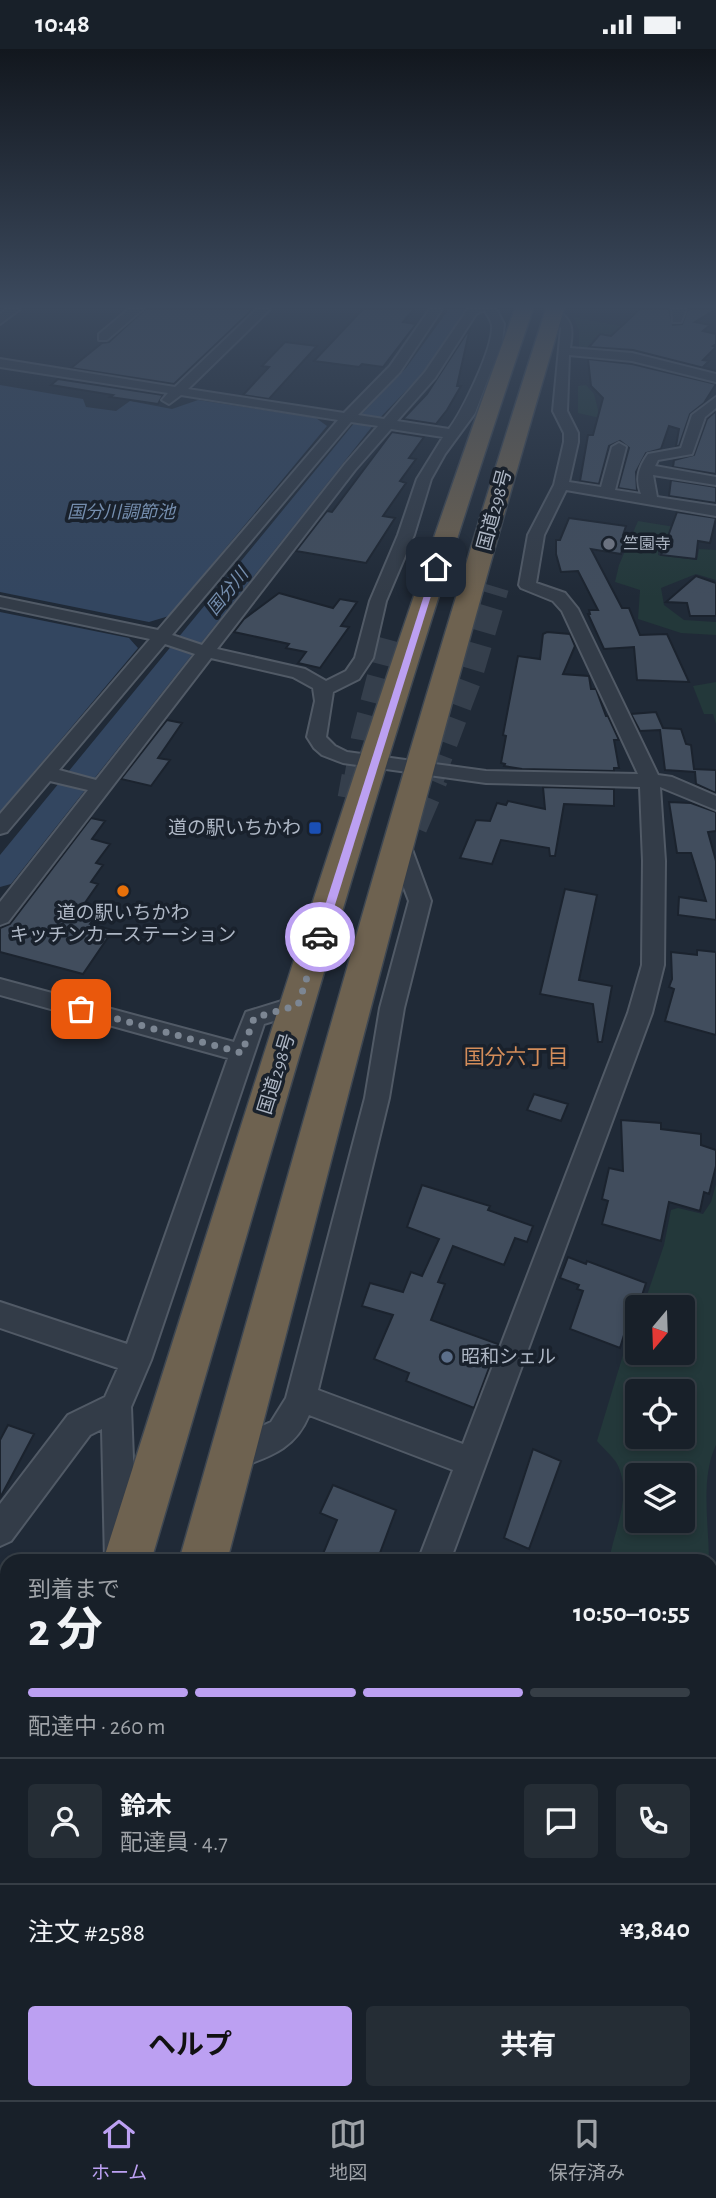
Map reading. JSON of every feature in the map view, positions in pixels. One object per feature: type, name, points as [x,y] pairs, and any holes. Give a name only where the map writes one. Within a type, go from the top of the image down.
[{"type":"highway","name":"国道298号","points":[[129,1554],[374,762],[490,405]]},
{"type":"highway","name":"国道298号","points":[[206,1554],[400,841],[525,405]]},
{"type":"highway","points":[[506,547],[536,429],[536,405]]},
{"type":"highway","points":[[391,635],[428,530],[474,450]]},
{"type":"street","points":[[259,405],[452,434]]},
{"type":"street","points":[[0,827],[51,775],[362,405]]},
{"type":"street","points":[[0,917],[203,651],[383,424],[401,405]]},
{"type":"street","points":[[324,689],[353,675],[364,659],[378,601],[431,465],[471,405]]},
{"type":"street","points":[[437,1554],[638,1019],[653,965],[654,861],[650,779],[570,609],[559,597],[527,585],[542,519],[561,485],[571,442],[571,433],[560,411],[560,405]]},
{"type":"street","points":[[651,499],[644,488],[646,469],[655,455],[690,448],[699,415],[711,405]]},
{"type":"street","points":[[607,491],[618,447]]},
{"type":"street","points":[[646,469],[716,481]]},
{"type":"street","points":[[561,485],[716,510]]},
{"type":"street","points":[[0,602],[168,638],[203,651],[309,677],[324,689],[325,698],[315,733],[318,742],[330,752],[374,762],[486,777],[650,779],[677,784],[716,804]]},
{"type":"street","points":[[51,775],[98,787]]},
{"type":"street","points":[[231,1456],[248,1447],[280,1437],[295,1416],[301,1398],[377,1098],[392,1008],[419,901],[403,859],[400,841]]},
{"type":"street","points":[[0,987],[242,1053]]},
{"type":"street","points":[[121,1554],[116,1407],[136,1360],[254,1018],[298,1005]]},
{"type":"street","points":[[0,1315],[136,1360]]},
{"type":"street","points":[[301,1398],[471,1462]]},
{"type":"street","points":[[0,1531],[79,1425],[116,1407]]},
{"type":"green space","points":[[578,405],[597,405],[600,418],[578,413]]},
{"type":"green space","points":[[638,521],[681,528],[659,544],[658,555],[697,560],[699,549],[716,550],[716,580],[696,574],[661,588],[664,605],[684,620],[716,622],[716,635],[681,633],[638,619],[640,590],[615,582],[619,565]]},
{"type":"green space","points":[[716,682],[716,724],[713,714],[704,714],[693,686]]},
{"type":"green space","points":[[716,1184],[716,1445],[708,1472],[706,1502],[709,1554],[611,1554],[621,1511],[623,1486],[616,1462],[597,1441],[625,1350],[625,1365],[695,1365],[695,1295],[647,1295],[664,1245],[671,1210],[678,1208],[703,1214],[711,1202]]},
{"type":"water","name":"国分川調節池","points":[[0,405],[85,405],[116,411],[125,405],[149,405],[172,409],[184,405],[229,405],[316,418],[327,426],[169,616],[149,622],[0,592]]},
{"type":"water","points":[[0,612],[129,638],[138,648],[0,812]]},
{"type":"building","points":[[417,405],[450,405],[436,424],[403,419]]},
{"type":"building","points":[[601,405],[702,405],[690,414],[679,446],[676,446],[679,429],[669,426],[661,449],[646,453],[636,472],[637,491],[618,488],[629,448],[620,441],[609,446],[599,484],[580,481],[588,435],[593,435]]},
{"type":"building","points":[[716,411],[716,474],[673,467],[674,460],[694,455],[707,419]]},
{"type":"building","points":[[392,432],[424,437],[409,458],[416,459],[400,481],[406,483],[383,516],[395,518],[366,563],[296,551],[327,511],[332,512]]},
{"type":"building","points":[[671,480],[716,487],[716,503],[669,496]]},
{"type":"building","points":[[677,512],[716,518],[710,543],[698,541],[696,559],[661,555]]},
{"type":"building","points":[[569,518],[626,526],[621,554],[591,549],[622,608],[629,608],[640,635],[667,634],[689,682],[637,680],[634,647],[604,649],[588,614],[589,610],[598,610],[578,571],[561,572],[556,554],[556,540],[560,540]]},
{"type":"building","points":[[696,576],[716,583],[716,616],[690,616],[687,603],[666,602]]},
{"type":"building","points":[[279,593],[333,608],[340,599],[357,602],[341,626],[349,627],[320,668],[298,663],[306,652],[286,648],[289,644],[234,632],[244,619]]},
{"type":"building","points":[[543,634],[570,634],[575,646],[563,674],[589,676],[591,689],[596,689],[619,740],[614,740],[619,768],[614,768],[614,771],[522,769],[501,763],[506,736],[503,735],[518,656],[540,659]]},
{"type":"building","points":[[656,712],[663,728],[681,729],[686,744],[691,745],[694,769],[716,770],[716,793],[696,784],[695,772],[665,770],[660,730],[640,731],[631,714]]},
{"type":"building","points":[[167,720],[182,723],[158,758],[170,760],[151,786],[121,779]]},
{"type":"building","points":[[543,787],[614,789],[614,806],[564,804],[555,856],[550,856],[549,848],[501,840],[492,864],[460,858],[476,820],[490,821],[497,803],[506,805],[508,801],[545,809]]},
{"type":"building","points":[[669,802],[691,803],[716,812],[716,831],[708,832],[716,861],[716,920],[678,915],[679,897],[706,901],[691,853],[677,853]]},
{"type":"building","points":[[91,818],[105,821],[92,839],[110,844],[96,863],[103,865],[91,882],[98,884],[82,907],[99,911],[90,924],[113,930],[83,974],[0,952],[0,928],[10,924]]},
{"type":"building","points":[[565,889],[597,895],[579,980],[612,986],[602,1042],[598,1042],[593,1004],[540,994]]},
{"type":"building","points":[[697,950],[716,952],[716,1035],[665,1021],[674,989],[669,987],[672,979],[671,952],[697,955]]},
{"type":"building","points":[[534,1094],[568,1104],[561,1121],[527,1110]]},
{"type":"building","points":[[621,1120],[661,1123],[661,1129],[701,1134],[701,1145],[716,1150],[716,1166],[709,1194],[704,1192],[700,1211],[669,1202],[661,1241],[602,1224],[608,1201],[602,1199],[609,1168],[623,1171]]},
{"type":"building","points":[[422,1185],[490,1206],[488,1210],[533,1226],[527,1242],[515,1238],[504,1265],[453,1246],[438,1282],[445,1284],[431,1320],[498,1344],[474,1408],[406,1381],[409,1373],[374,1359],[393,1315],[362,1306],[370,1283],[403,1292],[411,1272],[422,1276],[439,1239],[407,1227]]},
{"type":"building","points":[[568,1257],[586,1264],[587,1261],[646,1283],[642,1295],[625,1295],[625,1332],[620,1348],[570,1329],[583,1291],[577,1289],[579,1285],[560,1278]]},
{"type":"building","points":[[8,1425],[34,1434],[0,1498],[0,1440]]},
{"type":"building","points":[[533,1449],[561,1461],[529,1549],[504,1538]]},
{"type":"building","points":[[333,1485],[396,1510],[380,1554],[323,1554],[337,1520],[320,1513]]},
{"type":"waterway","name":"国分川","points":[[0,876],[382,405]]},
{"type":"tunnel","points":[[431,779],[469,678],[496,587]]},
{"type":"tunnel","points":[[357,779],[364,738],[391,635]]},
{"type":"tunnel","points":[[354,799],[358,777]]},
{"type":"tunnel","points":[[411,826],[432,777]]},
{"type":"way so far","points":[[81,1009],[242,1053],[254,1018],[298,1005],[320,937]]},
{"type":"place","name":"竺園寺","points":[[609,544]]},
{"type":"place","name":"道の駅いちかわ","points":[[315,828]]},
{"type":"place","name":"道の駅いちかわ キッチンカーステーション","points":[[123,891]]},
{"type":"place","name":"昭和シェル","points":[[447,1357]]},
{"type":"district","name":"国分六丁目","points":[[516,1057]]},
{"type":"route","points":[[320,937],[436,567]]}]
